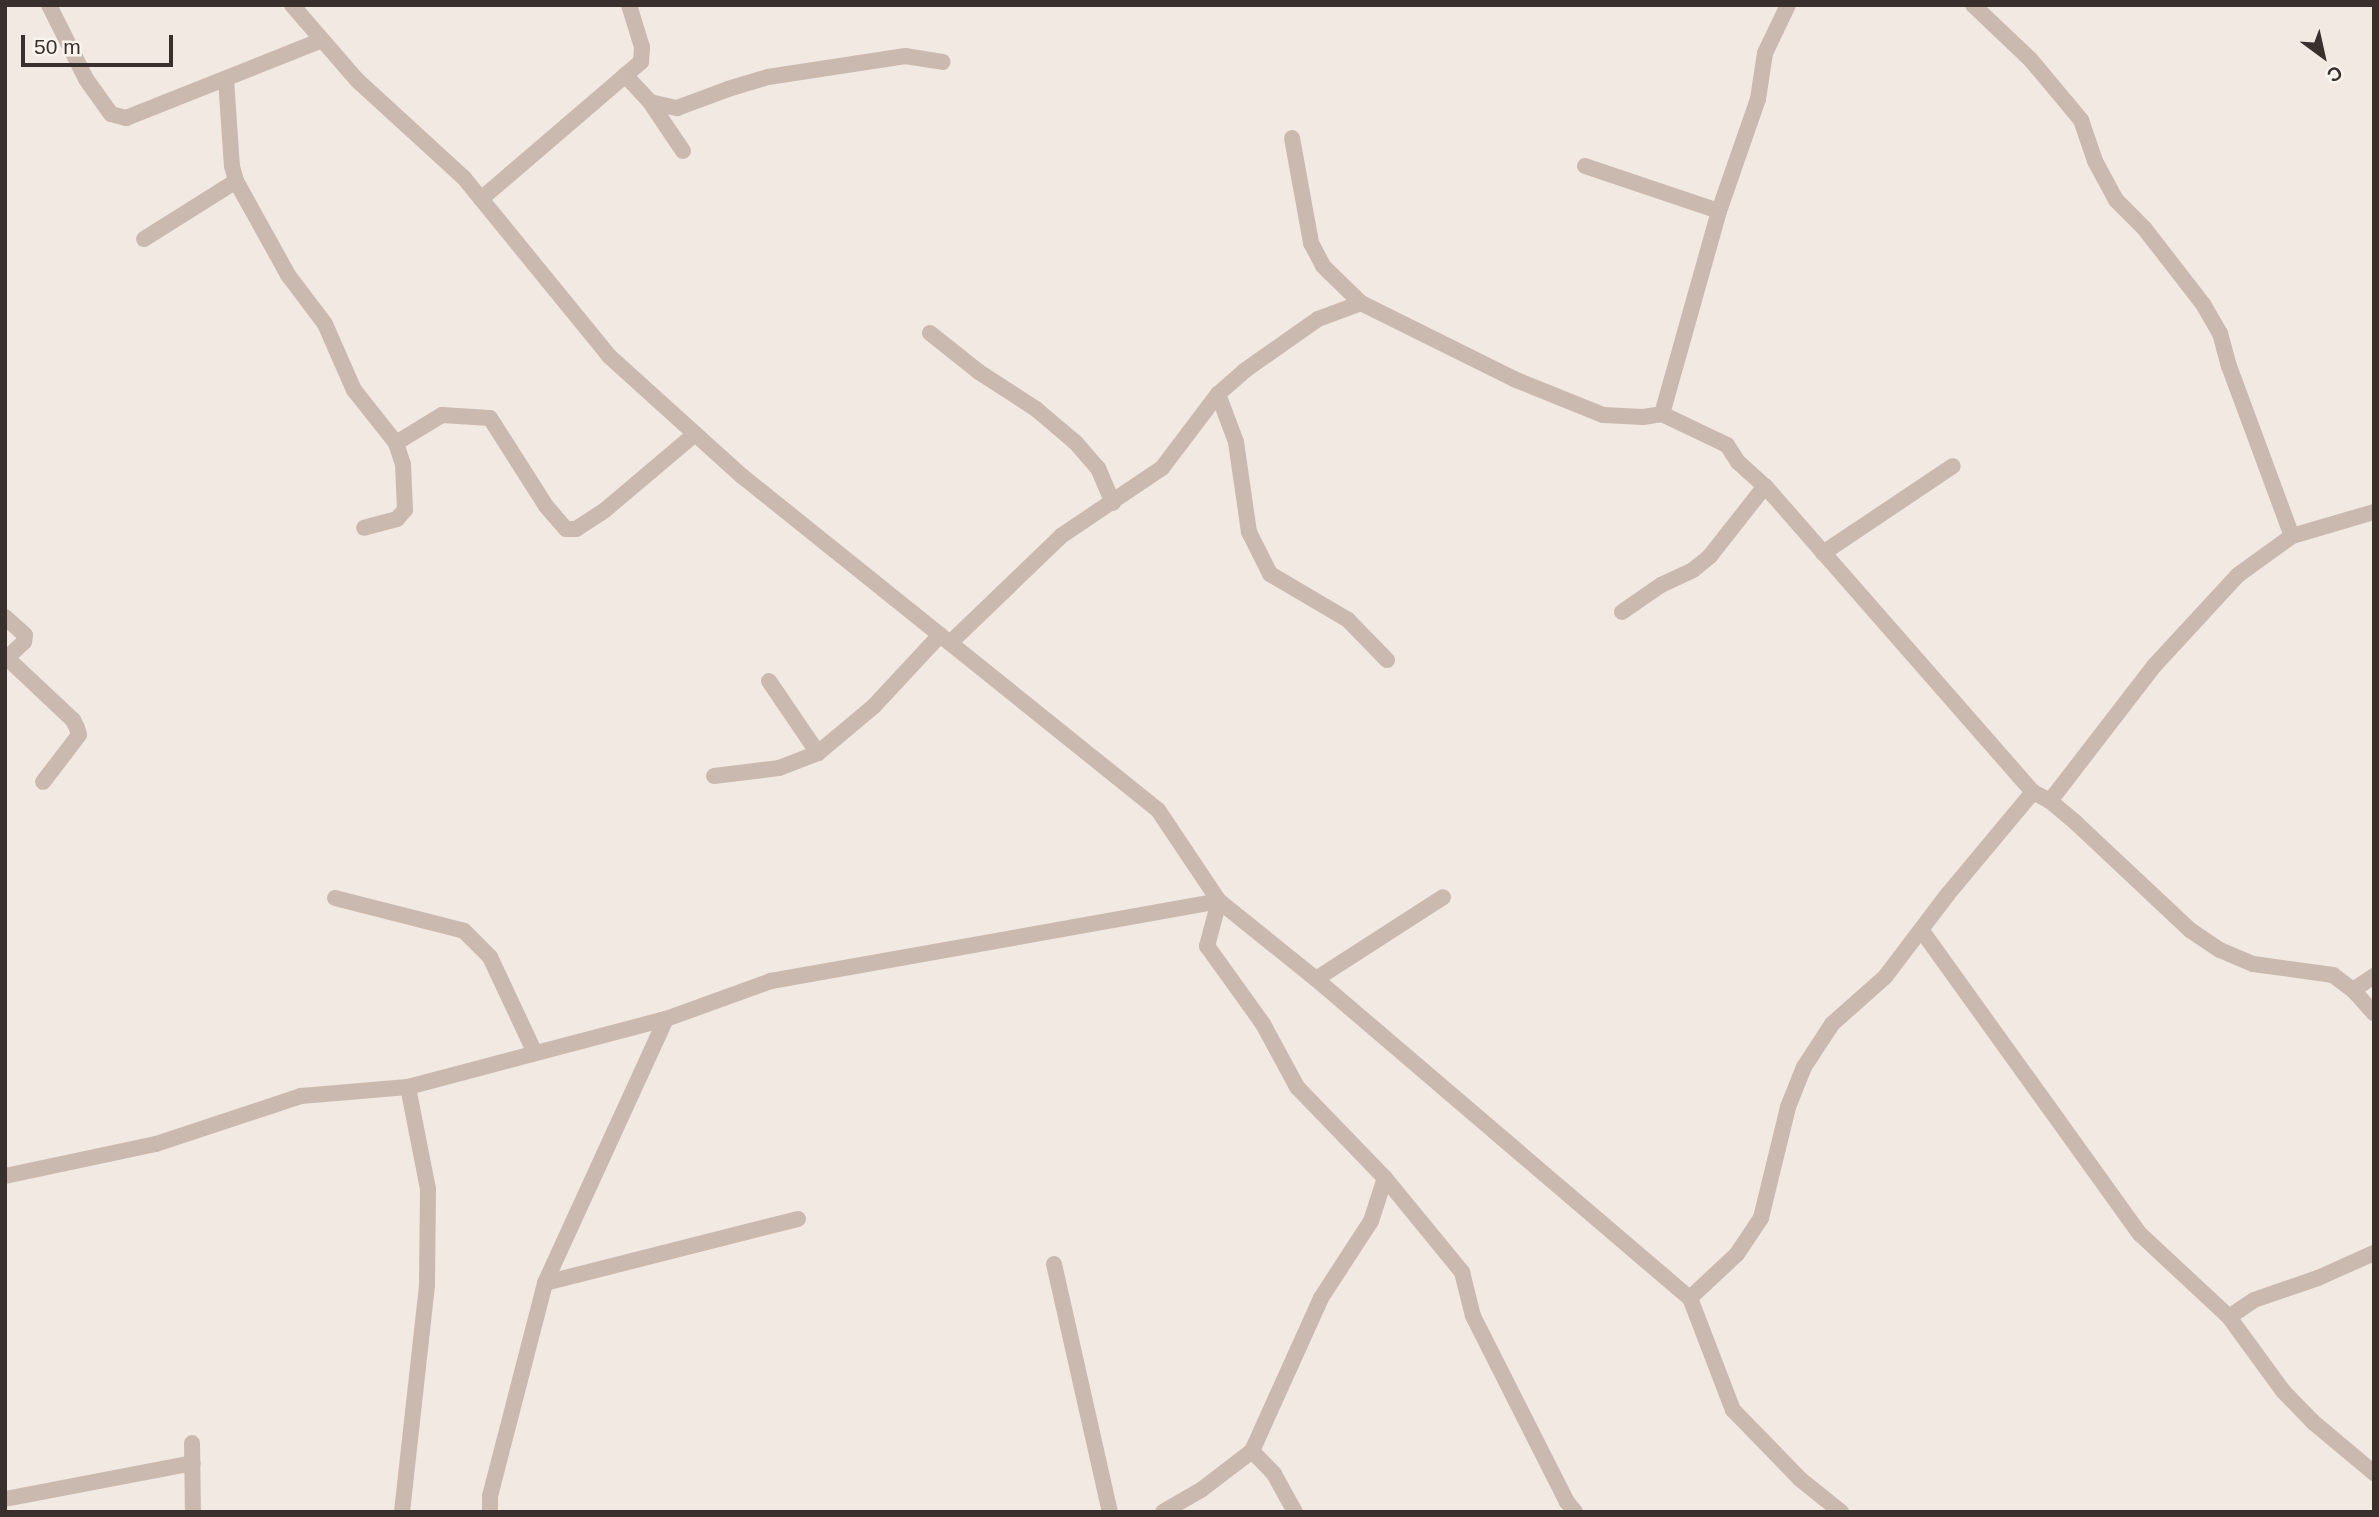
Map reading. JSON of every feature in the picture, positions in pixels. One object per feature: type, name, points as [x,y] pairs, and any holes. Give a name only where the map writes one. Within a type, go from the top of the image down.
[{"type":"street","points":[[49,5],[86,79],[111,114],[126,118],[322,40]]},
{"type":"street","points":[[292,5],[357,80],[464,178],[608,356],[742,476],[1158,810],[1219,901],[1316,979],[1690,1297],[1733,1410],[1800,1479],[1841,1512]]},
{"type":"street","points":[[481,199],[641,61],[642,47],[629,5]]},
{"type":"street","points":[[1662,414],[1719,211],[1758,99],[1765,53],[1788,5]]},
{"type":"street","points":[[1973,5],[2030,59],[2081,120],[2095,161],[2116,201],[2144,228],[2203,304],[2221,333],[2229,366],[2292,536]]},
{"type":"street","points":[[650,102],[677,108],[727,89],[768,78],[905,56],[943,62]]},
{"type":"street","points":[[625,75],[650,102],[683,151]]},
{"type":"street","points":[[226,79],[232,166],[236,181],[288,275],[325,324],[354,390],[396,443],[403,464],[405,510],[397,519],[364,528]]},
{"type":"street","points":[[1292,138],[1311,243],[1322,266],[1361,303],[1514,379],[1604,415],[1643,418],[1662,414],[1727,445],[1738,462],[1765,486],[2033,792],[2050,801],[2190,930],[2220,950],[2253,964],[2333,975],[2353,990],[2374,1013]]},
{"type":"street","points":[[1585,166],[1719,211]]},
{"type":"street","points":[[144,239],[236,181]]},
{"type":"street","points":[[714,776],[779,768],[818,753],[874,706],[1061,536],[1162,468],[1218,394],[1318,319],[1361,303]]},
{"type":"street","points":[[930,333],[979,372],[1036,409],[1076,443],[1097,468],[1113,503]]},
{"type":"street","points":[[1218,394],[1236,442],[1249,532],[1270,575],[1348,620],[1387,660]]},
{"type":"street","points":[[396,443],[442,415],[490,418],[546,506],[566,529],[576,529],[605,510],[695,434]]},
{"type":"street","points":[[1823,553],[1953,466]]},
{"type":"street","points":[[1622,612],[1661,585],[1693,570],[1710,556],[1765,486]]},
{"type":"street","points":[[2050,801],[2154,666],[2238,575],[2292,536],[2374,512]]},
{"type":"street","points":[[5,617],[25,635],[24,642],[6,659],[73,720],[79,735],[43,782]]},
{"type":"street","points":[[769,681],[818,753]]},
{"type":"street","points":[[1690,1297],[1737,1254],[1761,1218],[1788,1107],[1804,1067],[1832,1024],[1885,977],[1948,894],[2033,792]]},
{"type":"street","points":[[1316,979],[1443,897]]},
{"type":"street","points":[[335,898],[464,931],[490,957],[535,1053]]},
{"type":"street","points":[[5,1176],[156,1144],[301,1096],[408,1087],[666,1020],[771,981],[1219,901]]},
{"type":"street","points":[[1219,901],[1207,946],[1262,1024],[1297,1087],[1385,1178],[1462,1272],[1474,1316],[1567,1508]]},
{"type":"street","points":[[1922,931],[2140,1234],[2228,1317],[2283,1391],[2313,1422],[2374,1473]]},
{"type":"street","points":[[2353,990],[2374,976]]},
{"type":"street","points":[[490,1512],[490,1496],[545,1283],[666,1020]]},
{"type":"street","points":[[402,1512],[427,1284],[428,1189],[408,1087]]},
{"type":"street","points":[[1163,1512],[1201,1490],[1252,1451],[1321,1298],[1371,1221],[1385,1178]]},
{"type":"street","points":[[545,1283],[799,1219]]},
{"type":"street","points":[[2228,1317],[2254,1300],[2318,1278],[2374,1253]]},
{"type":"street","points":[[1054,1264],[1110,1512]]},
{"type":"street","points":[[192,1443],[193,1512]]},
{"type":"street","points":[[1252,1451],[1274,1474],[1295,1512]]},
{"type":"street","points":[[5,1499],[192,1463]]}]
